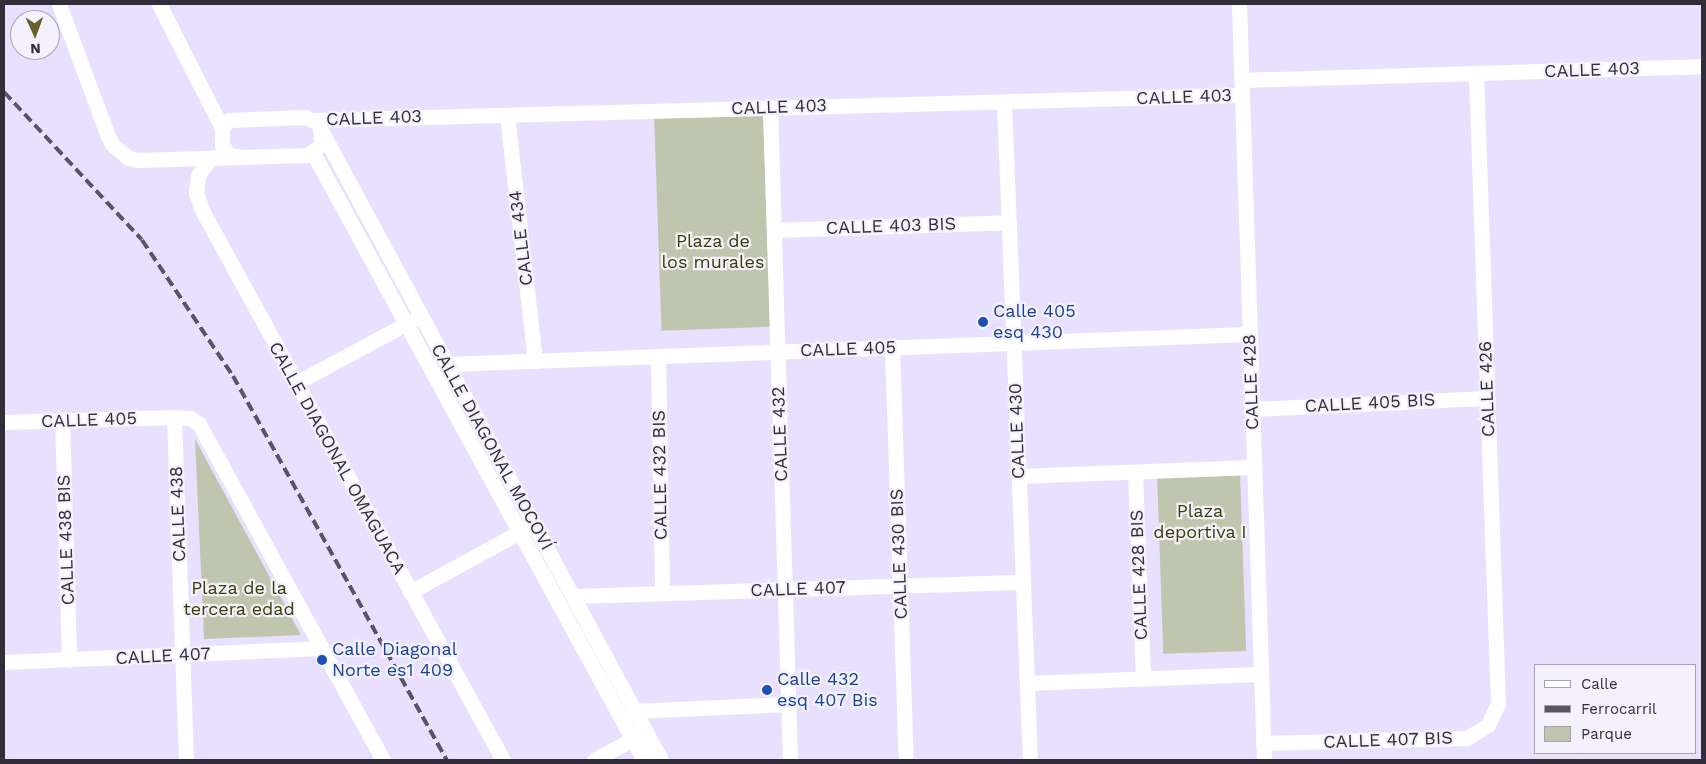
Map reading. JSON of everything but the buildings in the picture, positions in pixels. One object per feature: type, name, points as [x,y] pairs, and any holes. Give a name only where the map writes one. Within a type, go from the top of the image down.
[{"type":"street","points":[[59,4],[112,144],[128,158],[215,158],[313,153]]},
{"type":"street","points":[[159,4],[222,128],[220,140],[224,150],[238,157]]},
{"type":"street","name":"CALLE 428","points":[[1239,4],[1264,760]]},
{"type":"street","name":"CALLE 403","points":[[222,128],[234,119],[305,117],[316,120],[1004,102],[1476,73],[1702,66]]},
{"type":"street","name":"CALLE 426","points":[[1476,73],[1498,704]]},
{"type":"street","name":"CALLE 430","points":[[1004,102],[1030,760]]},
{"type":"street","name":"CALLE 432","points":[[770,108],[790,760]]},
{"type":"street","name":"CALLE 434","points":[[507,115],[535,361]]},
{"type":"street","name":"CALLE 403","points":[[313,153],[321,145],[323,134],[316,120]]},
{"type":"street","name":"CALLE DIAGONAL MOCOVÍ","points":[[323,134],[661,760]]},
{"type":"street","name":"CALLE DIAGONAL MOCOVÍ","points":[[313,153],[644,760]]},
{"type":"street","name":"CALLE DIAGONAL OMAGUACA","points":[[215,158],[207,162],[198,176],[198,202],[503,760]]},
{"type":"street","name":"CALLE 403 BIS","points":[[774,230],[1008,222]]},
{"type":"street","points":[[296,383],[421,316]]},
{"type":"street","name":"CALLE 405","points":[[447,364],[1249,334]]},
{"type":"street","name":"CALLE 430 BIS","points":[[892,347],[906,760]]},
{"type":"street","name":"CALLE 432 BIS","points":[[658,356],[662,593]]},
{"type":"street","name":"CALLE 405 BIS","points":[[1252,409],[1488,398]]},
{"type":"street","name":"CALLE 405","points":[[4,422],[174,417],[190,418],[202,428],[383,760]]},
{"type":"street","name":"CALLE 438","points":[[174,417],[186,760]]},
{"type":"street","name":"CALLE 438 BIS","points":[[62,420],[69,660]]},
{"type":"street","points":[[1018,476],[1254,467]]},
{"type":"street","name":"CALLE 428 BIS","points":[[1135,472],[1143,678]]},
{"type":"street","points":[[410,592],[534,524]]},
{"type":"street","name":"CALLE 407","points":[[574,596],[1022,582]]},
{"type":"street","name":"CALLE 407","points":[[4,662],[322,648]]},
{"type":"street","points":[[1027,683],[1260,674]]},
{"type":"street","points":[[634,710],[788,704]]},
{"type":"street","name":"CALLE 407 BIS","points":[[1263,743],[1467,738],[1488,724],[1498,704]]},
{"type":"street","points":[[594,760],[646,732]]},
{"type":"green space","name":"Plaza de los murales","points":[[763,113],[770,327],[662,331],[654,117]]},
{"type":"green space","name":"Plaza de la tercera edad","points":[[195,439],[301,635],[204,639]]},
{"type":"green space","name":"Plaza deportiva I","points":[[1240,473],[1246,651],[1163,654],[1157,476]]},
{"type":"railway","points":[[4,92],[142,240],[233,376],[447,760]]},
{"type":"place","name":"Calle 405 esq 430","points":[[983,322]]},
{"type":"place","name":"Calle Diagonal Norte es1 409","points":[[322,660]]},
{"type":"place","name":"Calle 432 esq 407 Bis","points":[[767,690]]}]
